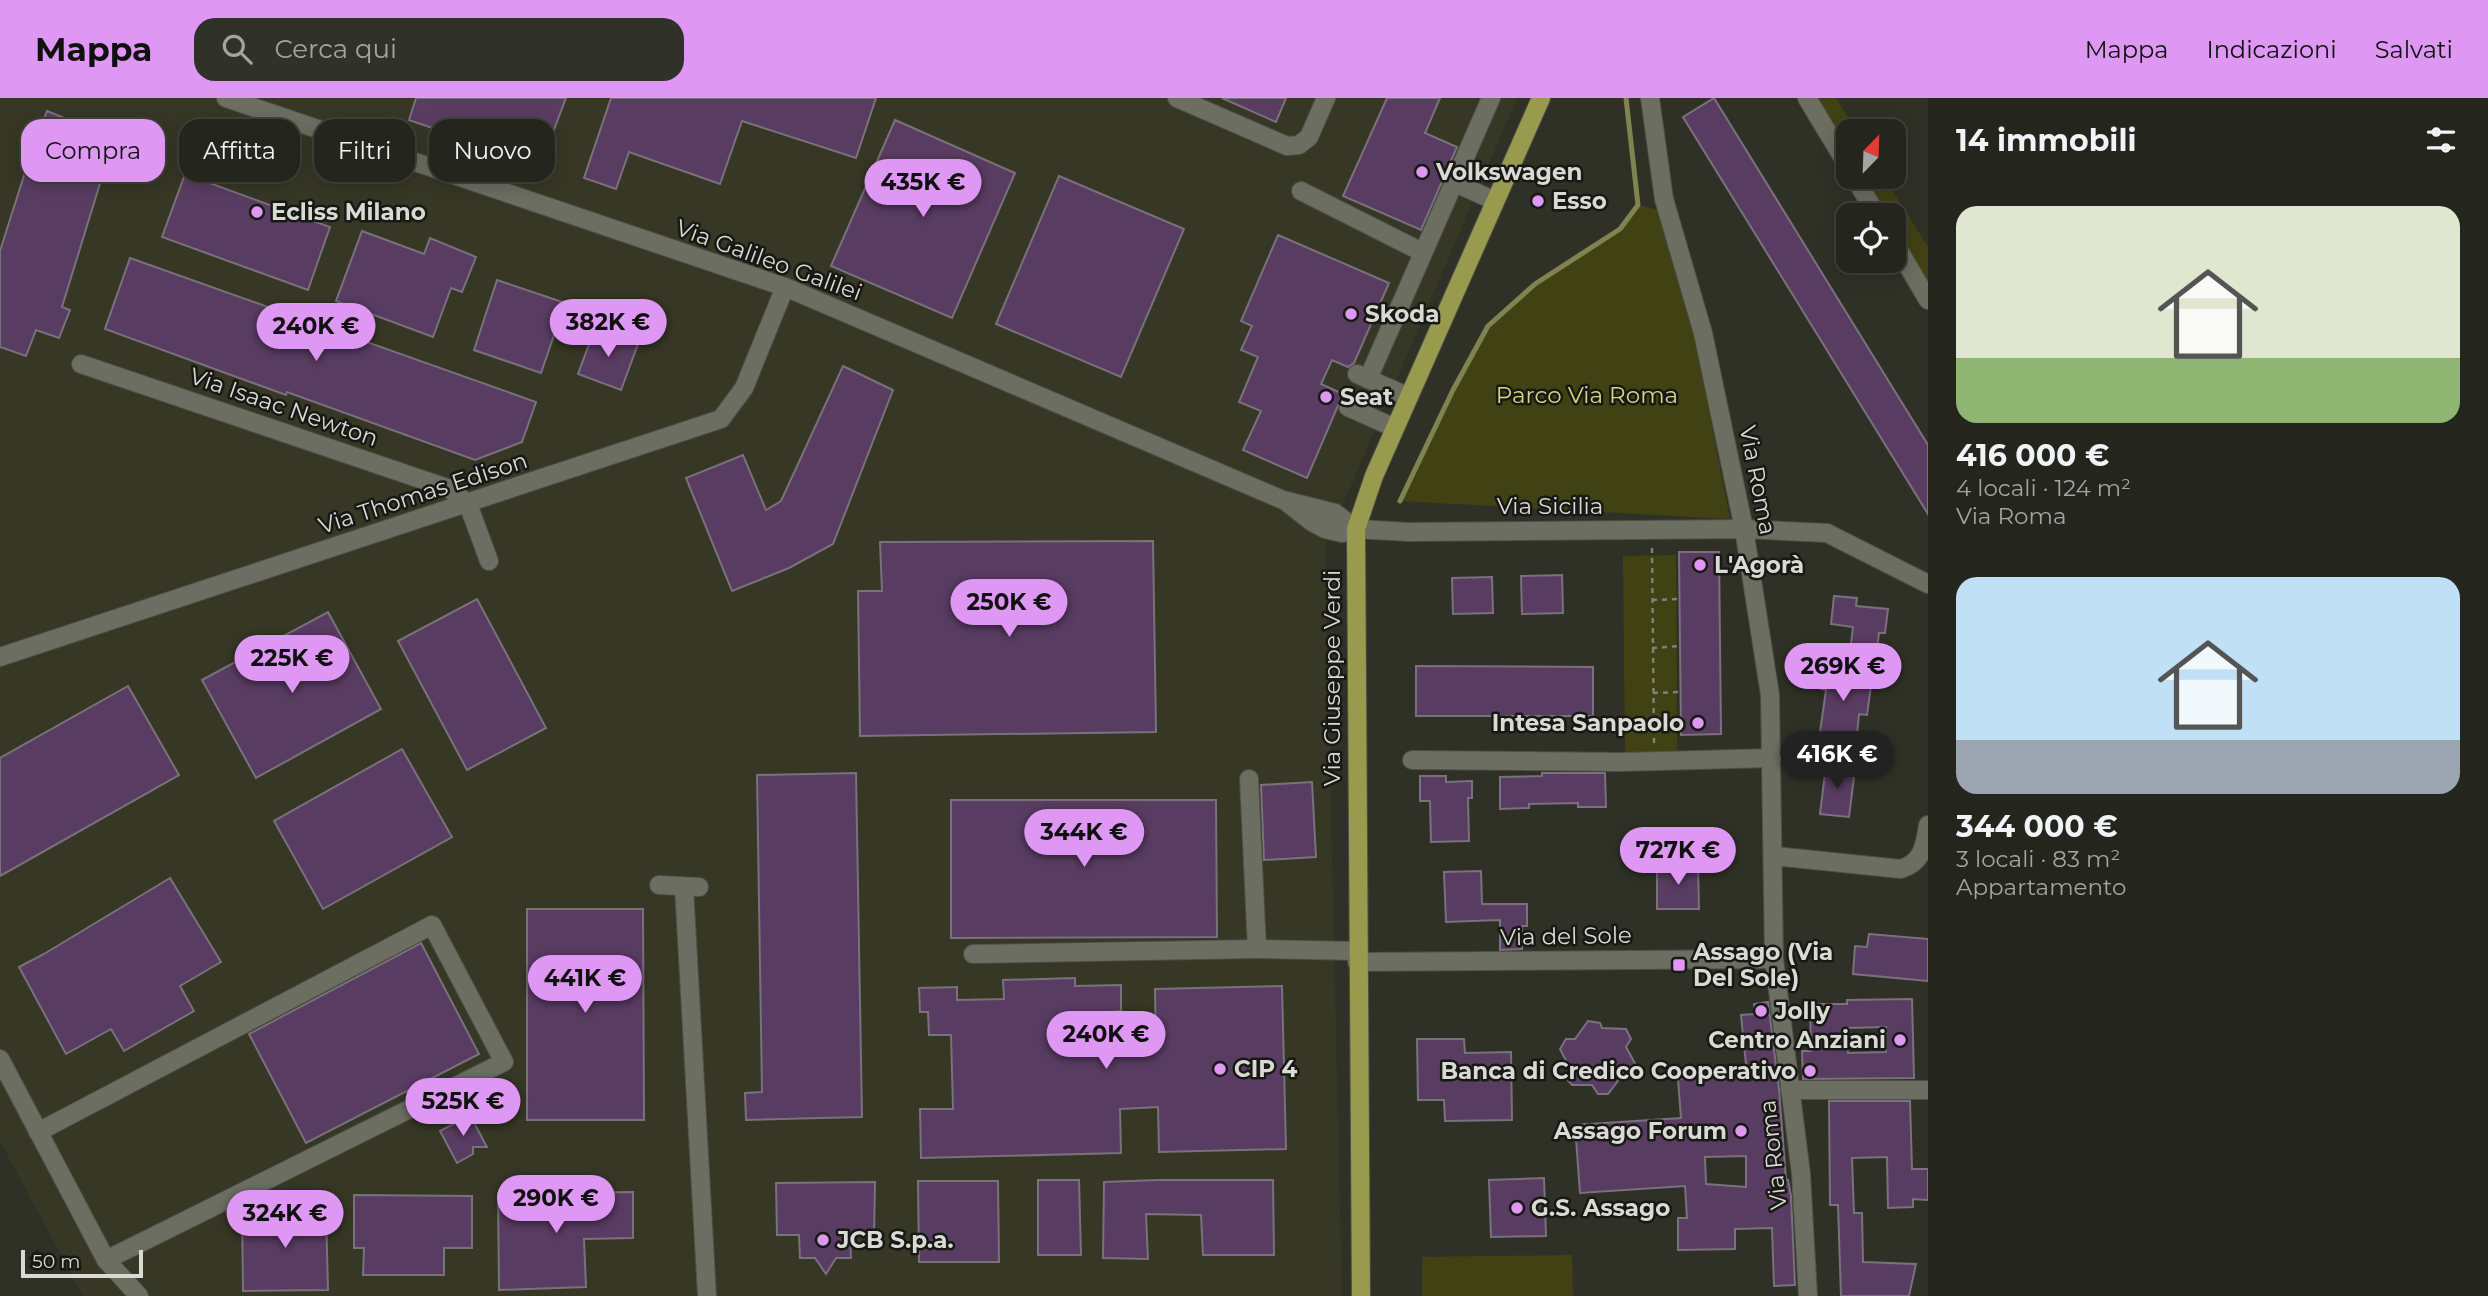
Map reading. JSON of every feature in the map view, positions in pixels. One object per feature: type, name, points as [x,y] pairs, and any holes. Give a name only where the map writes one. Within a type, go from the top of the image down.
[{"type":"main road","name":"Via Giuseppe Verdi","points":[[1361,1296],[1356,529],[1374,476],[1541,98]]},
{"type":"street","name":"Via Galileo Galilei","points":[[226,98],[785,287],[1283,500],[1312,522],[1325,528],[1342,533],[1356,529]]},
{"type":"street","points":[[1177,98],[1286,146],[1300,145],[1309,137],[1326,98]]},
{"type":"street","points":[[1409,397],[1363,377],[1491,98]]},
{"type":"street","name":"Via Roma","points":[[1650,98],[1664,199],[1703,333],[1744,529],[1770,695],[1774,959],[1801,1174],[1808,1296]]},
{"type":"street","points":[[1807,98],[1836,146]]},
{"type":"street","points":[[1453,182],[1495,201]]},
{"type":"street","points":[[1301,191],[1422,251]]},
{"type":"street","points":[[1906,262],[1928,300]]},
{"type":"street","name":"Via Thomas Edison","points":[[0,657],[721,419],[744,388],[785,287]]},
{"type":"street","name":"Via Isaac Newton","points":[[81,364],[450,489],[468,504]]},
{"type":"street","points":[[1348,407],[1395,428]]},
{"type":"street","points":[[468,504],[489,561]]},
{"type":"street","name":"Via Sicilia","points":[[1356,529],[1409,532],[1744,529],[1827,533],[1928,584]]},
{"type":"street","points":[[1412,760],[1654,761],[1772,758]]},
{"type":"street","points":[[1249,779],[1258,949]]},
{"type":"street","points":[[1774,856],[1901,869],[1920,858],[1928,825]]},
{"type":"street","points":[[659,885],[691,887],[707,1296]]},
{"type":"street","points":[[38,1132],[432,925],[504,1062],[106,1261]]},
{"type":"street","name":"Via del Sole","points":[[973,954],[1258,949],[1357,957],[1774,959]]},
{"type":"street","points":[[0,1059],[106,1261],[139,1296]]},
{"type":"street","points":[[1790,1090],[1928,1090]]},
{"type":"path","points":[[1652,530],[1654,761]]},
{"type":"path","points":[[1652,600],[1680,599]]},
{"type":"path","points":[[1653,648],[1680,646]]},
{"type":"path","points":[[1653,693],[1680,692]]},
{"type":"shaded area","points":[[0,98],[1517,98],[1325,546],[1342,1296],[83,1296],[0,1141]]},
{"type":"green space","points":[[1803,98],[1836,98],[1849,119],[1836,119],[1836,152]]},
{"type":"green space","points":[[1859,189],[1892,189],[1900,203],[1867,203]]},
{"type":"green space","name":"Parco Via Roma","points":[[1638,205],[1659,210],[1693,330],[1730,519],[1400,501],[1453,390],[1488,326],[1535,284],[1620,229]]},
{"type":"green space","points":[[1906,212],[1928,247],[1928,301],[1906,265]]},
{"type":"green space","points":[[1676,555],[1677,754],[1625,755],[1623,556]]},
{"type":"green space","points":[[1572,1255],[1573,1296],[1422,1296],[1422,1257]]},
{"type":"building","points":[[416,98],[566,98],[555,127],[555,119],[429,119],[429,127],[409,119]]},
{"type":"building","points":[[611,98],[876,98],[856,158],[742,121],[720,184],[629,152],[616,189],[584,178]]},
{"type":"building","points":[[1222,98],[1286,98],[1276,122]]},
{"type":"building","points":[[1387,98],[1440,98],[1425,133],[1457,147],[1421,230],[1343,196]]},
{"type":"building","points":[[1714,98],[1928,445],[1928,514],[1683,117]]},
{"type":"building","points":[[47,111],[67,119],[44,119]]},
{"type":"building","points":[[895,120],[1015,173],[952,318],[831,266]]},
{"type":"building","points":[[1059,176],[1184,229],[1121,377],[996,324]]},
{"type":"building","points":[[22,182],[100,182],[62,307],[70,310],[59,338],[36,330],[26,356],[0,347],[0,251]]},
{"type":"building","points":[[182,182],[207,182],[330,227],[308,290],[162,237]]},
{"type":"building","points":[[362,231],[424,254],[430,238],[476,257],[462,292],[451,288],[433,337],[336,301]]},
{"type":"building","points":[[1278,235],[1389,283],[1354,363],[1348,367],[1332,360],[1321,384],[1343,394],[1307,478],[1243,450],[1261,411],[1239,402],[1258,357],[1241,350],[1252,326],[1241,321]]},
{"type":"building","points":[[130,258],[536,402],[522,442],[475,460],[105,329]]},
{"type":"building","points":[[497,280],[565,303],[541,373],[474,350]]},
{"type":"building","points":[[595,328],[638,344],[621,390],[578,374]]},
{"type":"building","points":[[843,366],[893,390],[833,544],[789,568],[732,591],[686,478],[743,455],[766,510],[781,501]]},
{"type":"building","points":[[1153,541],[1156,732],[860,736],[858,591],[882,591],[880,542]]},
{"type":"building","points":[[1679,552],[1719,552],[1721,734],[1681,735]]},
{"type":"building","points":[[1562,575],[1563,613],[1522,614],[1521,576]]},
{"type":"building","points":[[1492,577],[1493,613],[1453,614],[1452,578]]},
{"type":"building","points":[[1834,596],[1857,598],[1856,606],[1888,609],[1885,633],[1879,633],[1877,648],[1851,644],[1853,627],[1831,624]]},
{"type":"building","points":[[477,599],[546,728],[467,770],[398,641]]},
{"type":"building","points":[[328,612],[381,709],[256,778],[202,680]]},
{"type":"building","points":[[1825,663],[1851,666],[1850,676],[1872,679],[1867,715],[1859,714],[1856,744],[1819,739],[1826,690],[1821,689]]},
{"type":"building","points":[[1416,666],[1593,667],[1593,716],[1416,716]]},
{"type":"building","points":[[128,686],[179,775],[0,876],[0,758]]},
{"type":"building","points":[[402,749],[452,837],[323,909],[274,821]]},
{"type":"building","points":[[1826,765],[1855,769],[1849,817],[1820,814]]},
{"type":"building","points":[[856,773],[862,1117],[746,1120],[745,1093],[762,1092],[757,775]]},
{"type":"building","points":[[1542,773],[1605,773],[1606,807],[1578,807],[1578,803],[1529,804],[1529,808],[1500,809],[1500,777],[1542,776]]},
{"type":"building","points":[[1420,776],[1446,776],[1446,782],[1472,781],[1472,798],[1468,798],[1469,841],[1431,842],[1430,801],[1420,801]]},
{"type":"building","points":[[1312,782],[1316,857],[1264,860],[1261,785]]},
{"type":"building","points":[[951,800],[1216,800],[1217,937],[951,938]]},
{"type":"building","points":[[1698,865],[1699,909],[1657,909],[1657,866]]},
{"type":"building","points":[[1481,871],[1482,904],[1527,904],[1527,926],[1522,926],[1522,949],[1500,950],[1500,920],[1446,922],[1444,872]]},
{"type":"building","points":[[170,878],[221,962],[180,986],[194,1011],[124,1051],[111,1029],[66,1054],[19,967]]},
{"type":"building","points":[[527,909],[643,909],[644,1120],[527,1120]]},
{"type":"building","points":[[1869,934],[1928,939],[1928,981],[1853,974],[1855,946],[1867,947]]},
{"type":"building","points":[[421,943],[479,1054],[306,1143],[249,1034]]},
{"type":"building","points":[[1075,978],[1075,986],[1121,985],[1121,1011],[1111,1012],[1112,1049],[1156,1048],[1155,989],[1282,986],[1286,1149],[1159,1152],[1158,1107],[1120,1109],[1121,1153],[921,1158],[920,1109],[953,1109],[951,1035],[929,1035],[928,1012],[920,1012],[919,988],[957,987],[957,1000],[1004,999],[1003,980]]},
{"type":"building","points":[[1912,999],[1914,1078],[1803,1079],[1802,1051],[1811,1051],[1810,1004],[1847,1004],[1847,1000]],"holes":[[[1886,1027],[1886,1052],[1848,1053],[1847,1028]]]},
{"type":"building","points":[[1768,1002],[1779,1089],[1786,1180],[1791,1196],[1795,1285],[1774,1286],[1772,1228],[1735,1229],[1735,1249],[1678,1250],[1678,1218],[1687,1218],[1685,1186],[1580,1193],[1575,1125],[1681,1118],[1678,1079],[1747,1074],[1741,1015],[1755,1014],[1754,1004]],"holes":[[[1746,1156],[1746,1187],[1706,1184],[1705,1157]]]},
{"type":"building","points":[[1588,1021],[1600,1023],[1602,1028],[1626,1029],[1631,1039],[1626,1047],[1637,1067],[1631,1077],[1621,1077],[1608,1094],[1598,1094],[1592,1085],[1572,1085],[1566,1078],[1571,1070],[1560,1049],[1566,1039],[1575,1039]]},
{"type":"building","points":[[1417,1039],[1464,1039],[1465,1053],[1511,1052],[1512,1120],[1445,1121],[1444,1100],[1418,1100]]},
{"type":"building","points":[[1829,1101],[1910,1101],[1912,1169],[1928,1169],[1928,1200],[1913,1199],[1913,1207],[1888,1208],[1887,1157],[1852,1158],[1854,1213],[1862,1213],[1863,1262],[1916,1264],[1909,1296],[1841,1296],[1838,1205],[1830,1205]]},
{"type":"building","points":[[470,1115],[487,1147],[473,1147],[473,1154],[457,1163],[440,1131]]},
{"type":"building","name":"G.S. Assago","points":[[1544,1178],[1546,1236],[1491,1237],[1489,1180]]},
{"type":"building","points":[[1038,1180],[1079,1180],[1081,1255],[1038,1255]]},
{"type":"building","points":[[1273,1180],[1274,1255],[1203,1255],[1201,1215],[1146,1214],[1148,1259],[1103,1258],[1104,1182]]},
{"type":"building","points":[[918,1181],[998,1181],[999,1262],[919,1262]]},
{"type":"building","points":[[875,1182],[874,1236],[850,1236],[851,1258],[836,1258],[826,1274],[815,1258],[800,1258],[799,1235],[777,1235],[776,1183]]},
{"type":"building","points":[[633,1192],[633,1238],[584,1239],[586,1287],[499,1290],[498,1193]]},
{"type":"building","points":[[354,1195],[472,1196],[472,1248],[444,1248],[444,1275],[363,1275],[364,1248],[354,1248]]},
{"type":"building","points":[[326,1209],[328,1290],[243,1291],[242,1210]]},
{"type":"waterway","points":[[1400,501],[1453,390],[1488,326],[1535,284],[1620,229],[1638,205],[1626,98]]},
{"type":"place","name":"Volkswagen","points":[[1422,172]]},
{"type":"place","name":"Esso","points":[[1538,201]]},
{"type":"place","name":"Ecliss Milano","points":[[257,212]]},
{"type":"place","name":"Skoda","points":[[1351,314]]},
{"type":"place","name":"Seat","points":[[1326,397]]},
{"type":"place","name":"L'Agorà","points":[[1700,565]]},
{"type":"place","name":"Intesa Sanpaolo","points":[[1698,723]]},
{"type":"place","name":"Assago (Via Del Sole)","points":[[1679,965]]},
{"type":"place","name":"Jolly","points":[[1761,1011]]},
{"type":"place","name":"Centro Anziani","points":[[1900,1040]]},
{"type":"place","name":"CIP 4","points":[[1220,1069]]},
{"type":"place","name":"Banca di Credico Cooperativo","points":[[1810,1071]]},
{"type":"place","name":"Assago Forum","points":[[1741,1131]]},
{"type":"place","name":"G.S. Assago","points":[[1517,1208]]},
{"type":"place","name":"JCB S.p.a.","points":[[823,1240]]}]
